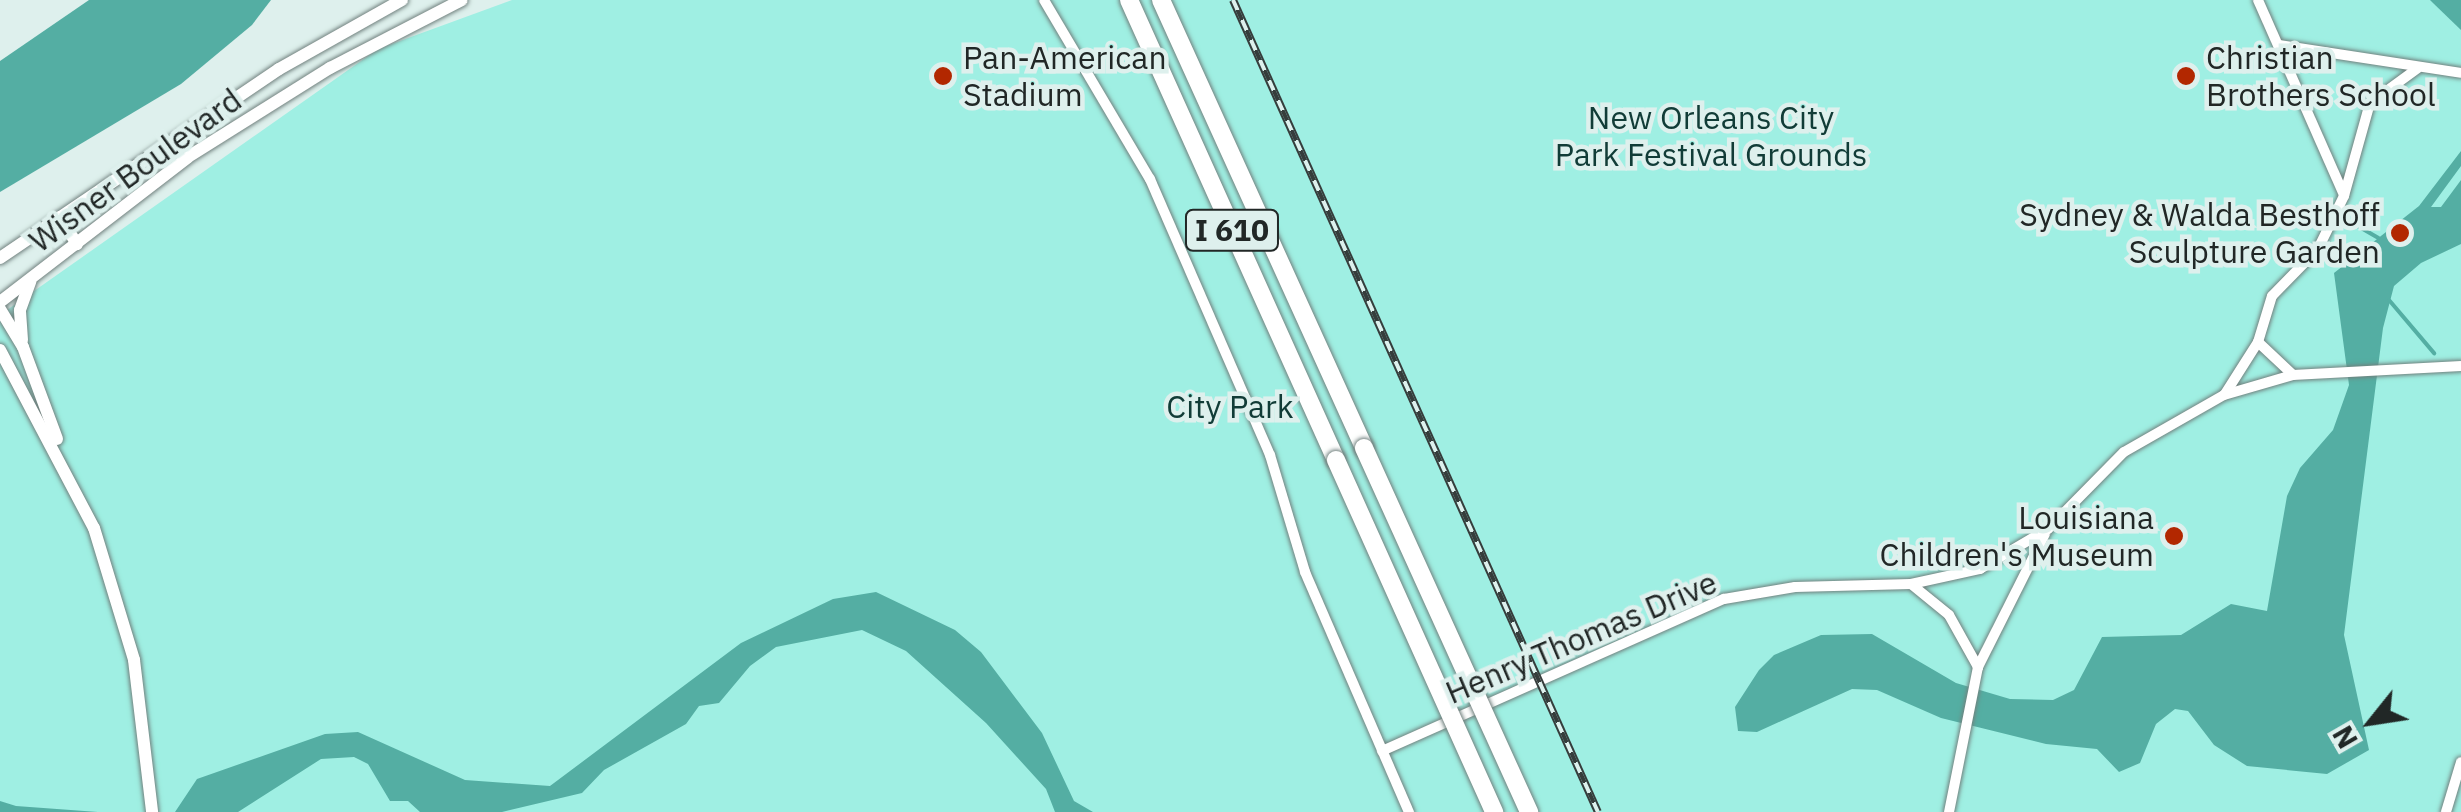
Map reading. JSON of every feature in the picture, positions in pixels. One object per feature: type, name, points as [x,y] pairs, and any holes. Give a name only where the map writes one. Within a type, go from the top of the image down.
[{"type":"highway","name":"I 610","points":[[1129,0],[1494,812]]},
{"type":"highway","name":"I 610","points":[[1161,0],[1528,812]]},
{"type":"street","name":"Wisner Boulevard","points":[[4,253],[318,47],[402,0]]},
{"type":"street","name":"Wisner Boulevard","points":[[0,302],[188,157],[330,68],[462,0]]},
{"type":"street","points":[[1044,0],[1150,179],[1270,455],[1304,572],[1409,812]]},
{"type":"street","points":[[2258,0],[2344,196]]},
{"type":"street","points":[[2280,45],[2460,73]]},
{"type":"street","points":[[318,47],[330,68]]},
{"type":"street","points":[[2224,395],[2258,342],[2272,296],[2318,249],[2344,196],[2370,103],[2418,68]]},
{"type":"street","points":[[60,217],[77,244]]},
{"type":"street","points":[[23,348],[20,313],[32,279]]},
{"type":"street","points":[[0,310],[23,348],[64,466]]},
{"type":"street","points":[[2258,342],[2292,375]]},
{"type":"street","points":[[3,356],[94,528],[134,660],[152,806]]},
{"type":"street","name":"Henry Thomas Drive","points":[[1382,751],[1724,599],[1795,586],[1911,584],[1980,569],[2048,529],[2124,452],[2224,395],[2292,375],[2461,366]]},
{"type":"street","points":[[1949,812],[1977,673],[2048,529]]},
{"type":"street","points":[[1911,584],[1949,615],[1977,673]]},
{"type":"street","points":[[2446,812],[2461,762]]},
{"type":"green space","name":"City Park","points":[[512,0],[2461,0],[2461,812],[0,812],[0,315],[378,49]]},
{"type":"shaded area","points":[[89,0],[271,0],[252,25],[181,84],[0,192],[0,61]]},
{"type":"shaded area","points":[[2430,0],[2461,0],[2461,30],[2433,3]]},
{"type":"shaded area","points":[[2461,151],[2461,166],[2431,207],[2441,207],[2461,180],[2461,244],[2421,263],[2394,286],[2383,328],[2344,635],[2369,750],[2327,774],[2247,766],[2214,745],[2188,711],[2175,709],[2156,724],[2140,763],[2119,772],[2097,749],[2046,744],[1941,718],[1877,690],[1852,689],[1757,732],[1738,731],[1735,707],[1759,670],[1774,655],[1821,635],[1872,634],[1956,683],[2010,699],[2053,700],[2074,690],[2102,637],[2181,635],[2231,604],[2267,611],[2287,496],[2300,468],[2333,430],[2349,385],[2334,273],[2419,206]]},
{"type":"shaded area","points":[[876,592],[955,630],[981,652],[1042,733],[1074,801],[1093,812],[1055,812],[1046,789],[986,723],[906,651],[862,630],[776,647],[750,666],[719,703],[699,706],[686,724],[604,770],[582,793],[502,812],[420,812],[408,801],[390,801],[368,764],[354,757],[321,759],[238,812],[175,812],[197,779],[325,734],[358,732],[465,780],[550,786],[741,643],[833,599]]},
{"type":"shaded area","points":[[0,801],[16,806],[98,812],[0,812]]},
{"type":"waterway","points":[[2349,221],[2379,238]]},
{"type":"waterway","points":[[2389,300],[2434,353]]},
{"type":"railway","points":[[1233,0],[1598,812]]},
{"type":"place","name":"Pan-American Stadium","points":[[943,76]]},
{"type":"place","name":"Christian Brothers School","points":[[2186,76]]},
{"type":"place","name":"Sydney & Walda Besthoff Sculpture Garden","points":[[2400,233]]},
{"type":"place","name":"Louisiana Children's Museum","points":[[2174,536]]},
{"type":"park label","name":"New Orleans City Park Festival Grounds","points":[[1711,136]]}]
